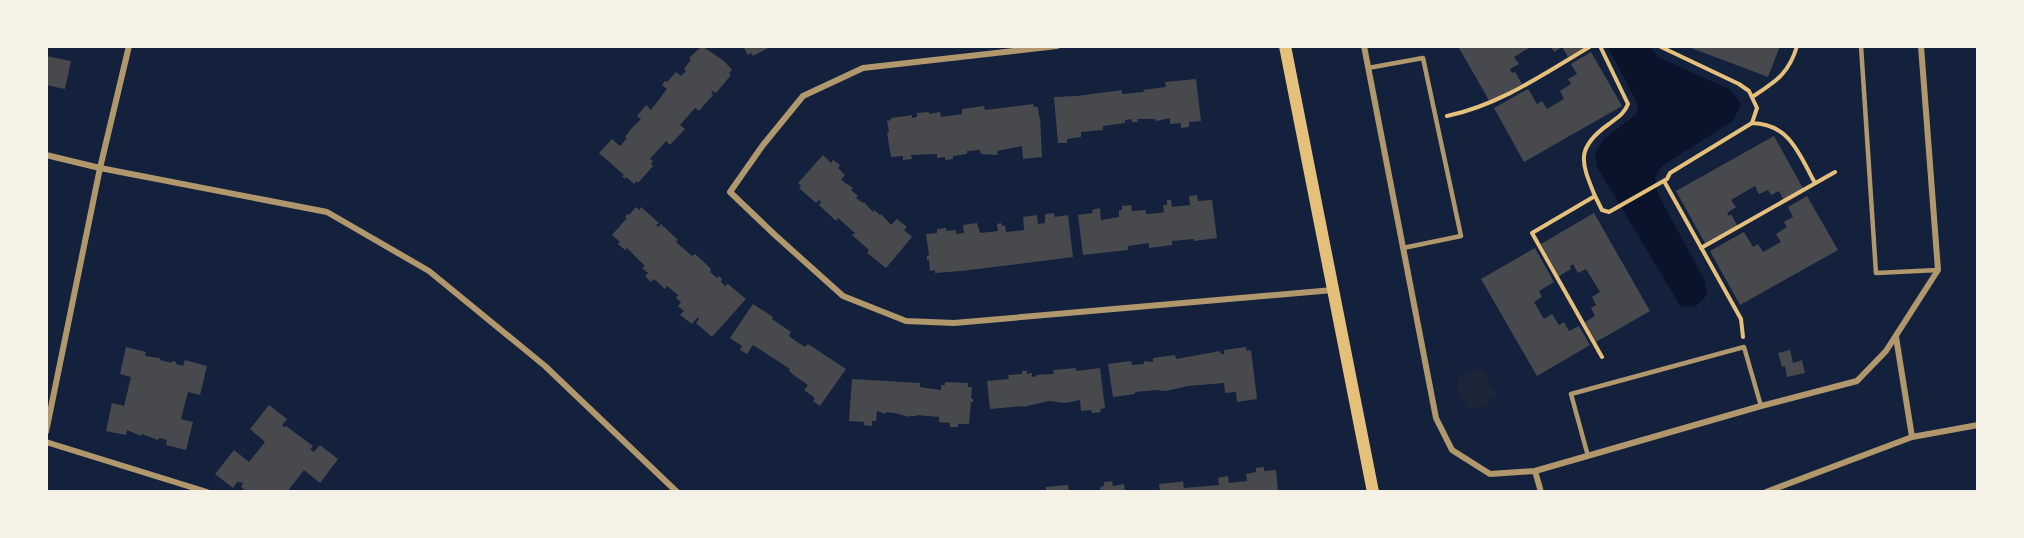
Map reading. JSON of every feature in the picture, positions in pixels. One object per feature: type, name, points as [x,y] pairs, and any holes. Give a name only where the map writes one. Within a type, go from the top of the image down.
[{"type":"main road","points":[[1285,46],[1335,290],[1373,492]]},
{"type":"street","points":[[46,432],[100,168],[129,46]]},
{"type":"street","points":[[1057,46],[863,68],[803,96],[763,145],[730,192],[775,236],[843,296],[906,321],[954,323],[1335,290]]},
{"type":"street","points":[[1364,46],[1436,418],[1452,450],[1490,474],[1535,471],[1857,381],[1886,351],[1938,270],[1921,46]]},
{"type":"street","points":[[46,155],[100,168],[327,212],[429,271],[545,366],[677,492]]},
{"type":"street","points":[[1895,336],[1912,436]]},
{"type":"street","points":[[1766,492],[1912,436],[1977,425]]},
{"type":"street","points":[[46,442],[207,492]]},
{"type":"street","points":[[1535,471],[1541,492]]},
{"type":"lane","points":[[1861,46],[1876,273],[1938,270]]},
{"type":"lane","points":[[1368,68],[1423,58],[1461,236],[1403,248]]},
{"type":"lane","points":[[1588,456],[1571,394],[1744,346],[1761,406]]},
{"type":"path","points":[[1436,118],[1466,112],[1492,103],[1591,46]]},
{"type":"path","points":[[1600,46],[1628,104],[1624,113],[1595,133],[1585,147],[1583,167],[1602,210],[1609,212],[1664,181],[1670,173],[1752,123],[1765,123],[1781,130],[1792,142],[1815,183]]},
{"type":"path","points":[[1659,46],[1749,91],[1757,108],[1752,123]]},
{"type":"path","points":[[1752,97],[1778,81],[1789,68],[1797,46]]},
{"type":"path","points":[[1701,248],[1835,172]]},
{"type":"path","points":[[1664,181],[1741,319],[1744,346]]},
{"type":"path","points":[[1595,196],[1532,233],[1602,357]]},
{"type":"shaded area","points":[[1608,47],[1651,47],[1658,57],[1731,90],[1741,104],[1733,121],[1662,166],[1655,178],[1658,194],[1705,281],[1707,295],[1696,306],[1681,307],[1597,167],[1595,153],[1603,140],[1636,114],[1638,105]]},
{"type":"shaded area","points":[[1478,369],[1483,370],[1493,390],[1498,393],[1496,398],[1491,396],[1487,406],[1471,410],[1460,396],[1458,378]]},
{"type":"building","points":[[702,46],[724,61],[732,70],[729,73],[731,75],[716,93],[713,91],[711,93],[713,95],[699,111],[695,108],[680,125],[685,129],[670,145],[666,141],[650,159],[653,161],[651,164],[653,166],[638,183],[637,181],[634,184],[626,177],[625,179],[622,176],[624,175],[599,153],[612,139],[620,146],[641,119],[637,116],[646,105],[651,110],[667,89],[662,85],[665,81],[667,82],[676,72],[681,76],[691,60],[689,58]]},
{"type":"building","points":[[743,46],[772,46],[753,56],[751,53],[748,55]]},
{"type":"building","points":[[1463,46],[1532,46],[1514,57],[1519,64],[1510,69],[1512,73],[1515,72],[1522,84],[1490,102],[1459,48]]},
{"type":"building","points":[[1551,46],[1587,46],[1568,57],[1562,47],[1554,52]]},
{"type":"building","points":[[1686,46],[1780,46],[1768,77]]},
{"type":"building","points":[[1591,52],[1622,106],[1524,162],[1494,108],[1528,89],[1537,104],[1542,101],[1547,109],[1564,99],[1560,91],[1571,84],[1568,79],[1577,74],[1571,64]]},
{"type":"building","points":[[46,56],[71,61],[65,89],[46,85]]},
{"type":"building","points":[[1196,79],[1201,121],[1189,122],[1189,127],[1181,128],[1181,123],[1170,124],[1170,118],[1156,121],[1155,119],[1137,119],[1138,122],[1132,122],[1132,119],[1125,120],[1125,123],[1103,126],[1103,130],[1081,132],[1081,137],[1067,139],[1067,143],[1058,143],[1054,97],[1122,90],[1122,94],[1144,92],[1143,90],[1166,87],[1165,82]]},
{"type":"building","points":[[1033,104],[1034,107],[1038,107],[1040,117],[1042,157],[1023,159],[1022,146],[997,151],[998,155],[981,154],[980,150],[967,151],[967,154],[945,160],[945,157],[937,158],[937,154],[911,155],[912,159],[903,160],[903,156],[891,157],[887,121],[891,118],[912,115],[912,118],[917,117],[917,113],[929,112],[929,114],[940,112],[941,117],[962,114],[962,109],[984,106],[985,110]]},
{"type":"building","points":[[1774,136],[1804,190],[1784,201],[1779,191],[1771,195],[1768,190],[1759,194],[1755,186],[1731,200],[1736,207],[1727,213],[1729,216],[1731,214],[1738,227],[1706,245],[1676,191]]},
{"type":"building","points":[[823,155],[831,163],[833,160],[840,165],[838,168],[845,175],[841,180],[853,188],[851,190],[858,196],[856,198],[864,202],[873,212],[874,210],[881,214],[891,225],[897,219],[907,227],[904,230],[912,237],[886,268],[867,253],[869,250],[852,235],[855,233],[838,218],[836,221],[819,205],[821,202],[819,200],[816,203],[799,188],[801,186],[798,183]]},
{"type":"building","points":[[1197,195],[1198,201],[1212,200],[1217,238],[1172,241],[1172,245],[1149,248],[1149,243],[1128,246],[1128,250],[1083,255],[1078,215],[1093,213],[1092,210],[1100,208],[1101,220],[1119,217],[1119,210],[1122,210],[1122,206],[1131,205],[1132,211],[1146,210],[1146,214],[1160,213],[1164,212],[1163,205],[1167,205],[1167,200],[1171,200],[1172,207],[1190,205],[1189,196]]},
{"type":"building","points":[[1807,196],[1838,250],[1740,305],[1710,251],[1744,232],[1753,247],[1758,244],[1763,252],[1781,242],[1776,234],[1787,227],[1784,222],[1793,217],[1788,207]]},
{"type":"building","points":[[636,207],[639,210],[641,207],[659,223],[656,225],[658,227],[661,224],[692,256],[695,254],[711,269],[710,272],[722,279],[721,282],[725,286],[728,284],[746,299],[712,337],[696,323],[698,317],[692,324],[680,315],[684,311],[678,306],[681,302],[676,298],[678,295],[667,286],[665,289],[654,279],[651,282],[645,276],[648,273],[642,268],[645,266],[627,248],[625,250],[618,244],[620,242],[612,235],[627,218],[625,217],[627,214],[629,215]]},
{"type":"building","points":[[1054,213],[1055,217],[1068,215],[1073,257],[961,271],[935,273],[935,270],[930,271],[929,260],[927,260],[929,255],[926,234],[937,233],[937,229],[946,228],[946,231],[956,230],[956,234],[964,233],[963,225],[977,223],[980,233],[998,231],[997,224],[1001,223],[1002,226],[1005,225],[1006,232],[1024,230],[1023,217],[1037,215],[1038,224],[1045,223],[1045,214]]},
{"type":"building","points":[[1594,213],[1650,311],[1596,342],[1585,322],[1595,316],[1591,308],[1596,305],[1592,297],[1600,292],[1586,269],[1578,273],[1573,264],[1570,266],[1571,269],[1559,276],[1541,244]]},
{"type":"building","points":[[1535,248],[1554,282],[1539,291],[1542,297],[1534,302],[1544,319],[1552,314],[1559,325],[1564,322],[1569,331],[1579,326],[1590,345],[1537,376],[1481,279]]},
{"type":"building","points":[[753,304],[791,332],[790,337],[805,347],[808,344],[846,369],[820,406],[813,401],[815,398],[804,390],[808,385],[789,371],[790,369],[753,345],[747,354],[740,350],[742,346],[730,338]]},
{"type":"building","points":[[126,347],[146,352],[145,356],[176,362],[183,366],[185,360],[207,366],[200,395],[188,392],[181,419],[193,422],[186,450],[166,445],[167,440],[159,438],[158,440],[142,434],[141,436],[127,430],[126,435],[106,431],[112,403],[124,406],[131,377],[120,374]]},
{"type":"building","points":[[1246,347],[1247,351],[1251,350],[1257,399],[1237,402],[1236,392],[1225,393],[1224,383],[1188,386],[1166,391],[1135,392],[1135,394],[1113,397],[1108,364],[1131,361],[1132,365],[1144,364],[1144,361],[1153,362],[1153,358],[1175,355],[1176,359],[1220,351],[1224,354],[1224,350]]},
{"type":"building","points":[[1790,350],[1793,363],[1802,360],[1805,373],[1787,377],[1785,366],[1782,367],[1778,353]]},
{"type":"building","points":[[1076,368],[1076,371],[1100,368],[1105,408],[1100,409],[1101,412],[1081,411],[1080,400],[1065,403],[1049,401],[1023,407],[990,409],[987,381],[1009,379],[1008,375],[1022,374],[1022,371],[1027,371],[1027,374],[1032,373],[1032,377],[1054,374],[1053,370]]},
{"type":"building","points":[[852,379],[920,383],[920,387],[941,390],[941,385],[945,385],[945,382],[968,383],[968,387],[972,387],[971,399],[973,398],[969,424],[950,427],[950,423],[939,422],[939,417],[917,415],[909,417],[877,411],[876,421],[872,421],[872,426],[864,425],[864,422],[849,421]]},
{"type":"building","points":[[269,405],[287,419],[282,425],[283,428],[286,426],[313,446],[310,449],[314,452],[320,445],[338,459],[320,483],[304,470],[287,492],[247,492],[241,487],[243,483],[238,481],[233,488],[215,474],[234,450],[249,462],[265,442],[250,429]]},
{"type":"building","points":[[1264,467],[1264,471],[1276,470],[1278,492],[1160,492],[1159,484],[1183,481],[1184,488],[1219,485],[1218,478],[1228,476],[1229,483],[1247,481],[1246,474],[1256,472],[1256,468]]},
{"type":"building","points":[[1112,481],[1113,486],[1124,484],[1125,492],[1101,492],[1100,487],[1104,486],[1104,482]]},
{"type":"building","points":[[1068,485],[1069,492],[1046,492],[1046,487]]}]
